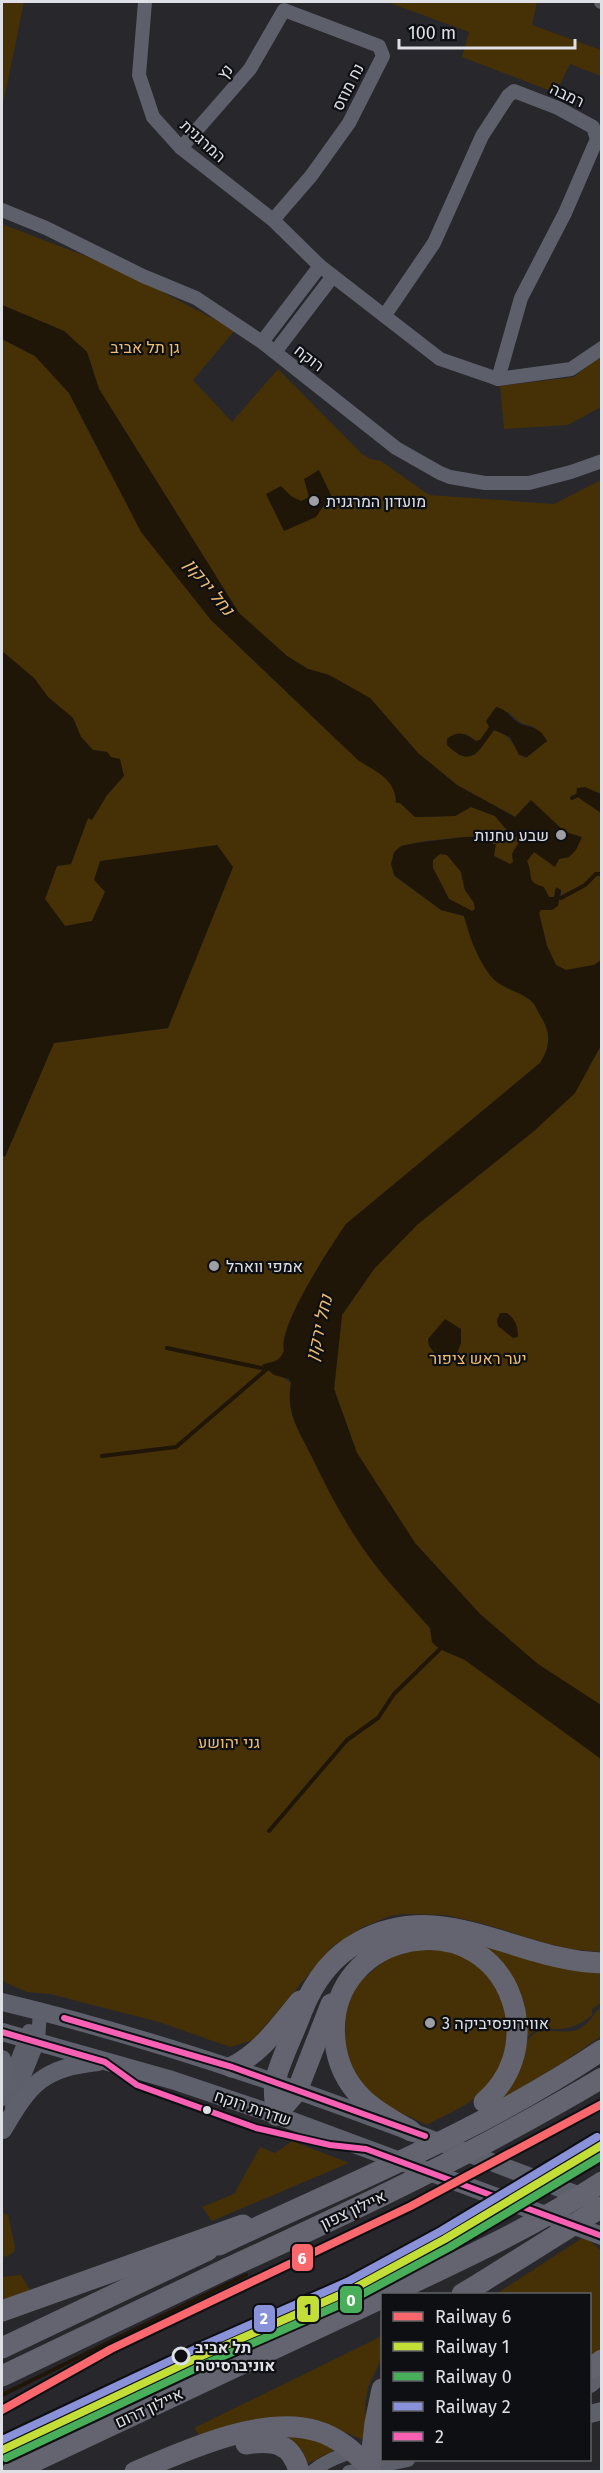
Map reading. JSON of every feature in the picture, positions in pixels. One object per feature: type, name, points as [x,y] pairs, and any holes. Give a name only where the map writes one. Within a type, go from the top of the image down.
[{"type":"highway","points":[[232,2067],[243,2061],[268,2039],[339,1955],[383,1930],[405,1925],[450,1927],[552,1957],[602,1963]]},
{"type":"highway","points":[[276,2115],[297,2091],[325,2017],[344,1982],[361,1961],[393,1946],[421,1939],[456,1943],[481,1955],[506,1983],[517,2023],[515,2052],[504,2079],[484,2102],[326,2195]]},
{"type":"highway","points":[[393,1946],[367,1961],[348,1984],[337,2009],[335,2040],[341,2068],[358,2094],[375,2109],[411,2131]]},
{"type":"highway","points":[[276,2115],[275,2082],[309,1995],[323,1972]]},
{"type":"highway","points":[[2,2311],[217,2240],[326,2195],[509,2106],[602,2050]]},
{"type":"highway","name":"איילון צפון","points":[[2,2376],[367,2204],[452,2161],[602,2078]]},
{"type":"highway","points":[[393,2293],[498,2241],[602,2182]]},
{"type":"highway","points":[[468,2293],[483,2288],[599,2208]]},
{"type":"highway","points":[[2,2348],[217,2240]]},
{"type":"highway","name":"איילון דרום","points":[[12,2472],[381,2298]]},
{"type":"highway","points":[[135,2472],[222,2438],[288,2427],[318,2431],[366,2457],[381,2393]]},
{"type":"highway","points":[[168,2458],[248,2443],[272,2443],[280,2444],[293,2456],[299,2472]]},
{"type":"main road","name":"שדרות רוקח","points":[[2,2002],[232,2067],[411,2131],[599,2208]]},
{"type":"main road","name":"שדרות רוקח","points":[[2,2032],[172,2080],[276,2115],[602,2236]]},
{"type":"main road","points":[[2,2059],[4,2093]]},
{"type":"main road","points":[[2,2131],[20,2101],[37,2082],[63,2068],[105,2062]]},
{"type":"main road","points":[[581,2228],[602,2242]]},
{"type":"street","name":"המרגנית","points":[[145,2],[138,75],[153,117],[182,148],[273,220],[320,266],[440,358],[498,379],[571,369],[602,348]]},
{"type":"street","name":"נץ","points":[[182,148],[250,69],[284,10]]},
{"type":"street","name":"נח מוזס","points":[[273,220],[311,176],[349,123],[383,56],[379,46],[284,10]]},
{"type":"street","name":"רמבה","points":[[385,315],[434,243],[482,136],[508,96],[514,91],[558,108],[593,127],[597,139],[565,213],[521,298],[498,379]]},
{"type":"street","name":"רוקח","points":[[2,210],[46,228],[143,276],[196,298],[262,342],[396,448],[450,477],[485,483],[529,483],[602,461]]},
{"type":"street","points":[[262,342],[320,266]]},
{"type":"street","points":[[275,352],[333,276]]},
{"type":"street","points":[[2,2131],[40,2011]]},
{"type":"street","points":[[4,2093],[32,2039]]},
{"type":"street","points":[[312,2472],[321,2464],[366,2457],[381,2458]]},
{"type":"green space","points":[[2,2],[24,2],[2,109]]},
{"type":"green space","points":[[387,2],[537,2],[532,25],[601,50],[601,76],[570,64],[556,93],[462,57],[469,32]]},
{"type":"green space","name":"גן תל אביב","points":[[2,224],[140,277],[168,295],[235,330],[193,380],[232,422],[278,369],[362,454],[370,459],[381,461],[429,495],[554,504],[601,480],[601,960],[594,965],[566,970],[556,965],[547,946],[539,913],[541,910],[552,910],[561,898],[561,890],[555,889],[554,897],[549,897],[541,886],[535,886],[531,880],[527,861],[534,851],[559,859],[569,857],[581,837],[565,832],[531,801],[516,817],[457,785],[418,753],[370,698],[329,675],[308,669],[287,656],[239,613],[99,389],[87,352],[64,331],[2,305]],"holes":[[[508,712],[521,723],[534,727],[547,741],[524,758],[508,738],[494,730],[475,755],[446,742],[449,737],[466,734],[476,741],[480,740],[489,727]]]},
{"type":"green space","name":"גני יהושע","points":[[2,339],[35,356],[69,393],[107,467],[211,620],[358,760],[383,775],[395,789],[400,803],[415,817],[455,816],[471,807],[495,816],[505,828],[521,840],[513,851],[513,863],[510,864],[494,856],[493,844],[474,836],[401,846],[394,876],[441,910],[464,916],[474,947],[490,975],[498,983],[531,1001],[544,1021],[548,1033],[548,1045],[540,1063],[346,1224],[324,1257],[292,1316],[280,1359],[264,1364],[291,1383],[290,1403],[294,1421],[331,1495],[353,1534],[370,1558],[430,1628],[432,1642],[443,1651],[465,1660],[601,1759],[601,1952],[570,1949],[445,1915],[390,1916],[363,1927],[332,1947],[253,2040],[230,2047],[159,2022],[50,1994],[27,1992],[2,1981],[2,1155],[5,1156],[54,1043],[168,1028],[233,867],[217,845],[105,892],[92,921],[66,927],[45,899],[57,866],[71,864],[88,818],[92,819],[107,795],[124,776],[107,752],[93,750],[81,737],[73,718],[48,697],[34,678],[2,651]]},
{"type":"green space","points":[[601,355],[601,407],[568,425],[504,429],[500,386],[574,377]]},
{"type":"green space","points":[[440,854],[447,855],[461,872],[465,890],[474,903],[475,909],[472,911],[449,899],[433,868],[433,860]]},
{"type":"green space","name":"יער ראש ציפור","points":[[601,1036],[601,1705],[537,1664],[480,1614],[415,1543],[357,1453],[334,1389],[342,1315],[374,1269],[418,1224],[534,1131],[575,1093],[600,1047]]},
{"type":"green space","points":[[486,1943],[601,1971],[601,2003],[592,2009],[592,2015],[579,2024],[560,2029],[537,2029],[525,2039],[481,1947]]},
{"type":"green space","points":[[429,1947],[477,1963],[490,1978],[499,1994],[505,2011],[507,2029],[506,2046],[501,2063],[480,2094],[462,2107],[427,2125],[384,2105],[360,2084],[345,2053],[345,2011],[358,1983],[391,1955]]},
{"type":"green space","points":[[601,2007],[601,2036],[562,2063],[492,2105],[518,2053],[531,2036],[543,2031],[579,2029]]},
{"type":"green space","points":[[292,2141],[349,2163],[212,2221],[202,2207],[234,2194],[260,2147],[275,2153]]},
{"type":"green space","points":[[2,2213],[8,2215],[15,2247],[14,2252],[6,2257],[2,2256]]},
{"type":"green space","points":[[585,2236],[601,2251],[601,2352],[591,2360],[591,2293],[498,2293]]},
{"type":"green space","points":[[21,2275],[33,2295],[2,2306],[2,2277]]},
{"type":"green space","points":[[381,2336],[381,2360],[368,2387],[365,2405],[367,2434],[361,2439],[342,2431],[200,2436],[194,2428]]},
{"type":"green space","points":[[287,2436],[307,2437],[339,2448],[307,2464],[303,2451]]},
{"type":"water","name":"נחל ירקון","points":[[2,305],[64,331],[87,352],[99,389],[239,613],[287,656],[308,669],[329,675],[370,698],[418,753],[457,785],[515,817],[531,800],[565,832],[582,837],[576,850],[569,857],[559,859],[555,867],[534,852],[527,861],[532,881],[544,887],[549,897],[554,897],[556,887],[561,890],[558,906],[552,910],[541,910],[539,913],[547,946],[556,965],[566,970],[594,965],[601,960],[600,1047],[575,1093],[534,1131],[418,1224],[374,1269],[342,1315],[334,1389],[357,1453],[415,1543],[480,1614],[538,1664],[601,1705],[601,1759],[465,1660],[443,1651],[432,1642],[430,1628],[370,1558],[353,1534],[331,1495],[294,1420],[290,1403],[291,1383],[289,1379],[274,1375],[262,1365],[275,1361],[282,1355],[284,1340],[297,1306],[346,1224],[540,1063],[544,1057],[548,1045],[548,1033],[533,1003],[498,983],[490,975],[474,947],[464,916],[441,910],[394,875],[391,864],[394,852],[401,846],[465,837],[485,837],[496,844],[494,856],[510,864],[513,862],[512,854],[520,840],[495,816],[471,807],[455,816],[415,817],[400,803],[396,803],[393,788],[384,777],[358,760],[211,620],[141,532],[69,393],[35,356],[2,339]],"holes":[[[440,854],[447,855],[461,872],[465,890],[474,903],[475,909],[472,911],[449,899],[433,868],[433,860]]]},
{"type":"water","points":[[319,470],[331,495],[316,517],[284,531],[266,494],[281,486],[291,496],[301,501],[309,497],[304,479]]},
{"type":"water","points":[[2,651],[34,678],[48,697],[73,718],[81,737],[93,750],[107,752],[111,757],[120,759],[124,776],[107,795],[92,820],[88,818],[71,864],[57,866],[45,899],[65,926],[92,921],[105,892],[94,880],[100,861],[217,845],[233,867],[168,1028],[54,1043],[5,1157],[2,1155]]},
{"type":"water","points":[[496,707],[505,711],[520,724],[540,732],[547,741],[527,757],[519,755],[510,737],[494,730],[479,750],[469,757],[463,756],[447,745],[447,739],[458,734],[465,734],[476,741],[480,740],[489,727],[486,721]]},
{"type":"water","points":[[585,787],[601,794],[601,813],[576,796],[577,788]]},
{"type":"water","points":[[500,1313],[507,1313],[512,1318],[517,1326],[518,1337],[513,1338],[498,1326],[497,1320]]},
{"type":"water","points":[[445,1319],[461,1329],[461,1343],[456,1356],[436,1355],[429,1346],[428,1339]]},
{"type":"waterway","points":[[572,798],[576,796]]},
{"type":"waterway","points":[[561,898],[585,885],[596,874],[602,874]]},
{"type":"waterway","points":[[167,1348],[266,1369]]},
{"type":"waterway","points":[[102,1456],[176,1447],[267,1369]]},
{"type":"waterway","points":[[269,1831],[347,1740],[378,1718],[394,1694],[442,1647]]},
{"type":"waterway","points":[[2,2395],[246,2275]]},
{"type":"rail line","name":"6","points":[[2,2410],[111,2349],[411,2206],[602,2104]]},
{"type":"rail line","name":"2","points":[[2,2440],[195,2349],[347,2282],[441,2231],[597,2137]]},
{"type":"rail line","name":"1","points":[[2,2450],[199,2357],[351,2290],[445,2239],[602,2145]]},
{"type":"rail line","name":"0","points":[[6,2458],[203,2365],[355,2298],[450,2247],[602,2156]]},
{"type":"transit line","name":"2","points":[[64,2018],[232,2067],[425,2136]]},
{"type":"transit line","name":"2","points":[[2,2032],[105,2062],[137,2085],[256,2128],[330,2145],[366,2149],[602,2236]]},
{"type":"place","name":"מועדון המרגנית","points":[[314,501]]},
{"type":"place","name":"שבע טחנות","points":[[561,835]]},
{"type":"place","name":"אמפי וואהל","points":[[214,1266]]},
{"type":"place","name":"אווירופסיביקה 3","points":[[430,2023]]},
{"type":"place","name":"תל אביב אוניברסיטה","points":[[181,2356]]}]
